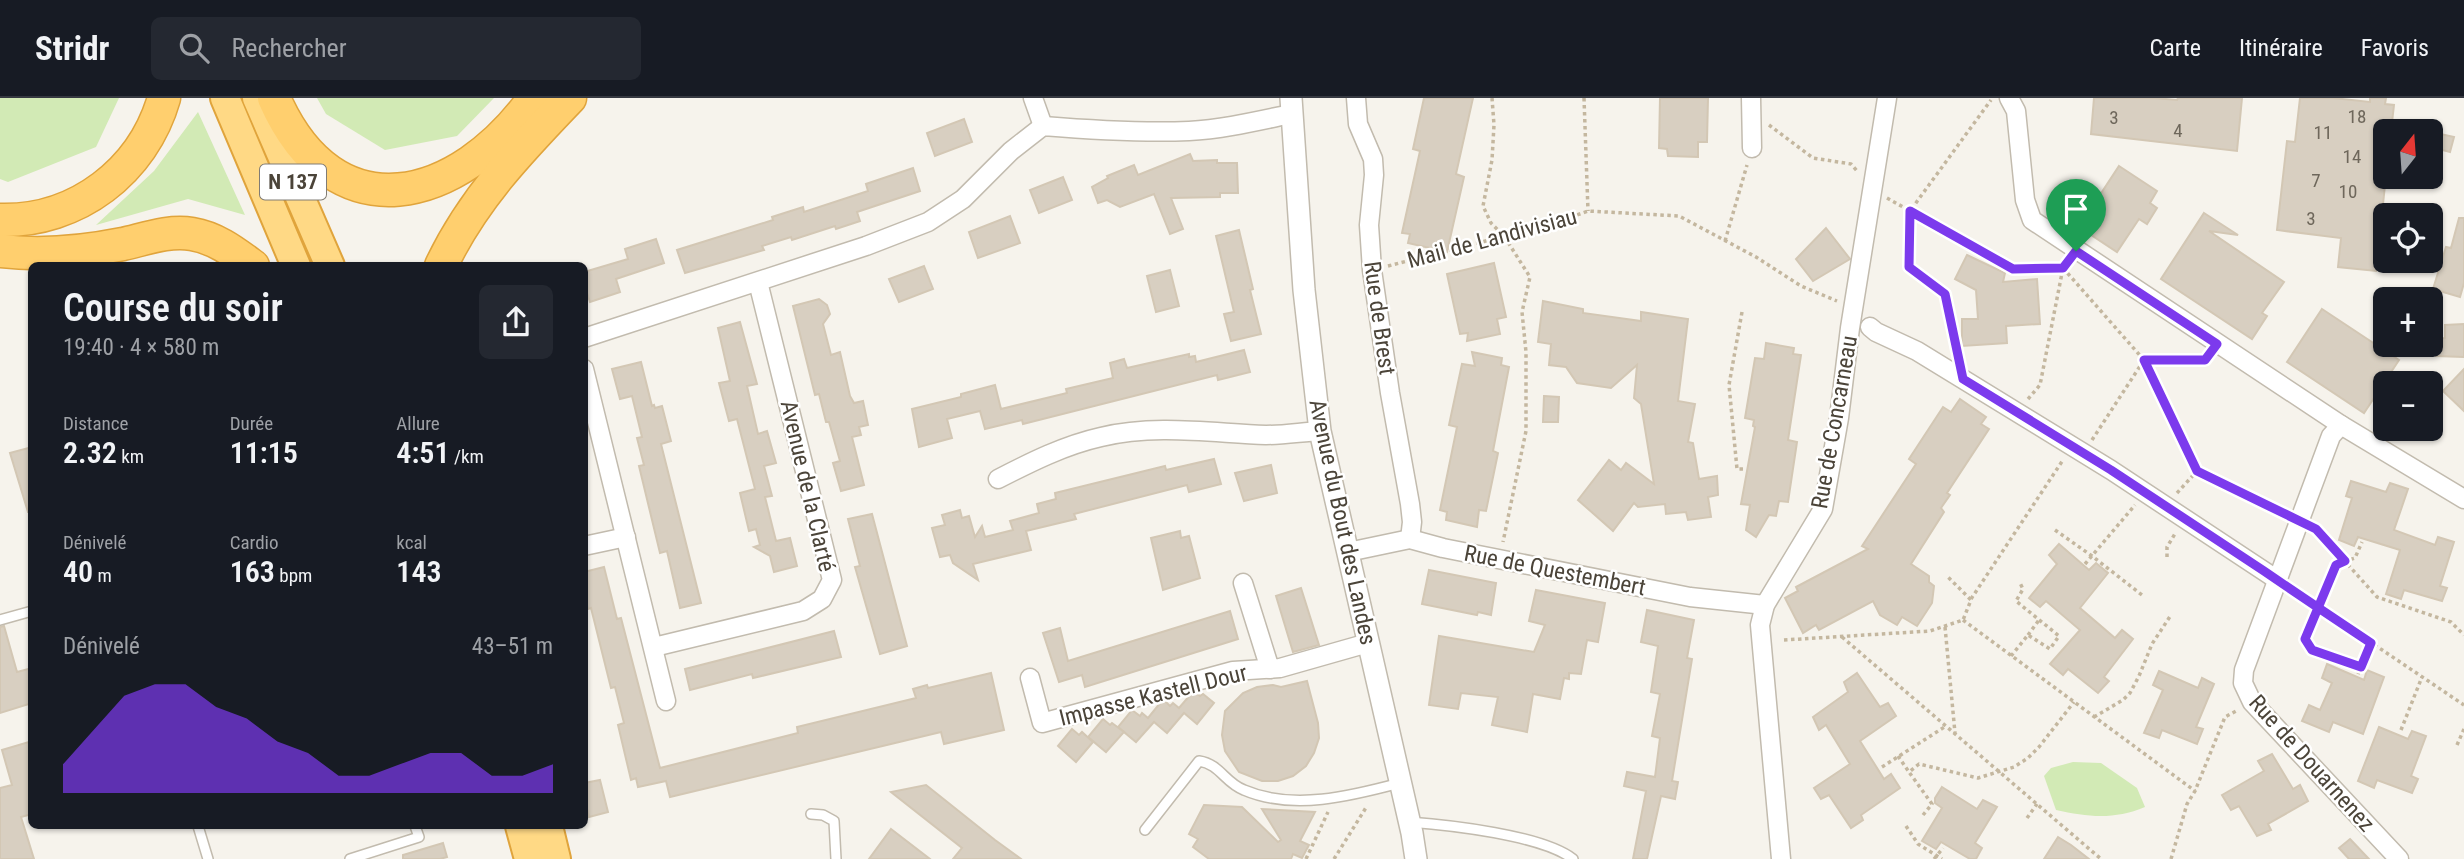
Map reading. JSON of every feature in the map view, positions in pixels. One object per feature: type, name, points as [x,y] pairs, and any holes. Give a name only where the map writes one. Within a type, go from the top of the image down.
[{"type":"highway","points":[[0,220],[52,214],[80,203],[103,188],[123,171],[141,147],[156,121],[163,98]]},
{"type":"highway","name":"N 137","points":[[225,98],[294,262]]},
{"type":"highway","name":"N 137","points":[[257,98],[328,262]]},
{"type":"highway","points":[[274,98],[297,141],[324,169],[362,186],[386,189],[422,186],[456,172],[489,149],[517,121],[534,98]]},
{"type":"highway","points":[[443,262],[473,209],[511,159],[570,98]]},
{"type":"highway","points":[[0,251],[79,251],[164,234],[189,233],[212,239],[247,262]]},
{"type":"highway","points":[[521,829],[529,859]]},
{"type":"highway","points":[[549,829],[556,859]]},
{"type":"street","points":[[1033,98],[1043,126]]},
{"type":"street","name":"Rue de Brest","points":[[1356,98],[1357,124],[1373,159],[1369,225],[1373,271],[1390,393],[1410,504],[1410,539]]},
{"type":"street","name":"Rue de Concarneau","points":[[1781,859],[1760,625],[1765,605],[1823,509],[1887,98]]},
{"type":"street","points":[[2009,98],[2016,111],[2025,200],[2032,220],[2341,425],[2464,499]]},
{"type":"street","points":[[1750,105],[1752,148]]},
{"type":"street","points":[[588,337],[866,246],[928,222],[963,199],[1011,151],[1043,126],[1141,132],[1191,131],[1240,125],[1291,106]]},
{"type":"street","name":"Avenue du Bout des Landes","points":[[1291,106],[1304,290],[1320,431],[1416,859]]},
{"type":"street","name":"Avenue de la Clarté","points":[[654,647],[803,611],[822,600],[832,580],[758,282]]},
{"type":"street","points":[[1870,327],[1875,332],[1917,351],[2078,450],[2276,579]]},
{"type":"street","points":[[588,385],[666,701]]},
{"type":"street","name":"Rue de Douarnenez","points":[[2341,425],[2331,436],[2276,579],[2244,670],[2243,683],[2252,702],[2399,859]]},
{"type":"street","points":[[998,479],[1066,447],[1102,436],[1177,429],[1268,435],[1320,431]]},
{"type":"street","points":[[588,545],[626,537]]},
{"type":"street","name":"Rue de Questembert","points":[[1348,552],[1410,539],[1690,597],[1765,605]]},
{"type":"street","name":"Impasse Kastell Dour","points":[[1243,583],[1270,669]]},
{"type":"street","name":"Impasse Kastell Dour","points":[[1030,678],[1042,723],[1233,671],[1280,668],[1368,643]]},
{"type":"lane","points":[[0,620],[28,612]]},
{"type":"lane","points":[[1145,830],[1199,761],[1210,763],[1241,790],[1270,798],[1296,800],[1361,794],[1400,783]]},
{"type":"lane","points":[[811,814],[824,815],[834,821],[836,859]]},
{"type":"lane","points":[[1409,822],[1445,825],[1536,842],[1559,850],[1573,859]]},
{"type":"lane","points":[[199,829],[208,859]]},
{"type":"lane","points":[[351,859],[419,837],[416,829]]},
{"type":"path","points":[[1492,98],[1492,160],[1483,206],[1491,223],[1504,236],[1530,277],[1522,312],[1527,352],[1526,431],[1500,559]]},
{"type":"path","points":[[1584,98],[1588,211]]},
{"type":"path","points":[[1963,379],[1945,294],[1909,267],[1910,211],[1993,98]]},
{"type":"path","points":[[1750,105],[1814,158],[1851,164],[1872,189],[2013,269],[2063,268],[2144,360],[2197,471],[2316,529],[2377,597],[2451,622],[2464,635]]},
{"type":"path","points":[[1725,241],[1752,148]]},
{"type":"path","name":"Mail de Landivisiau","points":[[1373,271],[1433,253],[1552,224],[1588,211],[1679,216],[1801,286],[1841,303]]},
{"type":"path","points":[[2016,412],[2040,386],[2063,268],[2076,251]]},
{"type":"path","points":[[1742,312],[1729,384],[1737,468],[1744,469]]},
{"type":"path","points":[[2144,360],[2205,360],[2217,344]]},
{"type":"path","points":[[1784,640],[1930,631],[1962,621],[1970,600],[2144,360]]},
{"type":"path","points":[[2165,506],[2197,471]]},
{"type":"path","points":[[2085,564],[2145,492]]},
{"type":"path","points":[[2167,557],[2167,548],[2184,518]]},
{"type":"path","points":[[2055,530],[2142,595]]},
{"type":"path","points":[[2361,667],[2312,650],[2305,639],[2336,565],[2355,558],[2362,542]]},
{"type":"path","points":[[1947,576],[1970,600]]},
{"type":"path","points":[[2276,579],[2464,705]]},
{"type":"path","points":[[2020,583],[2023,589],[2017,601],[2059,636],[2050,649],[2028,635]]},
{"type":"path","points":[[2094,717],[2130,693],[2152,644],[2171,615]]},
{"type":"path","points":[[2011,656],[2039,620]]},
{"type":"path","points":[[1962,621],[2195,792]]},
{"type":"path","points":[[1945,627],[1955,734]]},
{"type":"path","points":[[1842,637],[2101,859]]},
{"type":"path","points":[[2358,674],[2371,643]]},
{"type":"path","points":[[2401,730],[2422,677]]},
{"type":"path","points":[[1909,772],[1919,764],[1978,778],[2000,772],[2028,758],[2074,702]]},
{"type":"path","points":[[2171,859],[2187,804],[2195,792],[2225,717],[2252,702]]},
{"type":"path","points":[[1882,767],[1945,726]]},
{"type":"path","points":[[2457,745],[2464,729]]},
{"type":"path","points":[[1898,756],[1932,804],[1923,815]]},
{"type":"path","points":[[1306,859],[1335,797]]},
{"type":"path","points":[[1334,859],[1370,801]]},
{"type":"path","points":[[2027,818],[2037,804]]},
{"type":"path","points":[[1906,826],[1918,844],[1941,859]]},
{"type":"path","points":[[1935,857],[1943,848]]},
{"type":"green space","points":[[0,98],[119,98],[96,147],[8,182],[0,179]]},
{"type":"green space","points":[[317,98],[494,98],[457,136],[385,150],[326,114]]},
{"type":"green space","points":[[198,112],[245,215],[188,199],[96,225],[154,171]]},
{"type":"green space","points":[[2073,762],[2101,763],[2137,788],[2145,807],[2112,816],[2056,810],[2044,776],[2051,768]]},
{"type":"building","points":[[1424,98],[1473,98],[1456,174],[1464,177],[1447,252],[1408,243],[1410,234],[1402,233],[1420,151],[1413,149]]},
{"type":"building","points":[[1660,98],[1708,98],[1707,142],[1698,142],[1698,157],[1668,156],[1667,149],[1659,148]]},
{"type":"building","points":[[2094,98],[2242,98],[2237,151],[2091,134]]},
{"type":"building","points":[[2300,98],[2370,102],[2370,98],[2386,98],[2385,104],[2394,105],[2392,119],[2373,119],[2373,189],[2385,189],[2383,203],[2373,203],[2373,271],[2338,267],[2341,238],[2277,230],[2287,141],[2295,142]]},
{"type":"building","points":[[964,119],[972,142],[935,156],[927,133]]},
{"type":"building","points":[[2443,135],[2454,137],[2450,152],[2443,150]]},
{"type":"building","points":[[1190,154],[1193,161],[1237,163],[1238,193],[1220,193],[1220,197],[1171,198],[1183,229],[1170,234],[1154,194],[1120,207],[1107,200],[1098,203],[1092,187],[1108,178],[1107,176],[1134,165],[1138,175]]},
{"type":"building","points":[[2119,166],[2157,191],[2150,203],[2157,208],[2147,224],[2139,219],[2117,252],[2079,227]]},
{"type":"building","points":[[913,168],[920,191],[857,212],[860,221],[792,240],[791,237],[762,246],[764,250],[685,273],[677,250],[773,220],[772,217],[803,207],[804,212],[868,191],[866,184]]},
{"type":"building","points":[[1063,177],[1072,200],[1039,213],[1030,190]]},
{"type":"building","points":[[2204,213],[2238,235],[2209,231],[2284,282],[2262,313],[2267,316],[2252,339],[2161,279]]},
{"type":"building","points":[[1010,216],[1020,243],[978,258],[969,232]]},
{"type":"building","points":[[2459,218],[2464,218],[2464,283],[2460,297],[2443,292],[2443,287],[2434,287],[2438,273],[2443,273],[2446,247],[2451,248]]},
{"type":"building","points":[[1826,228],[1850,259],[1813,281],[1796,259]]},
{"type":"building","points":[[1239,230],[1261,334],[1231,341],[1224,314],[1234,312],[1216,236]]},
{"type":"building","points":[[656,239],[664,263],[616,279],[620,292],[590,302],[588,271],[628,259],[625,249]]},
{"type":"building","points":[[1967,255],[2005,273],[2003,282],[2037,279],[2040,324],[2006,326],[2007,343],[1962,346],[1962,319],[1978,319],[1976,290],[1955,279]]},
{"type":"building","points":[[1494,263],[1506,317],[1497,319],[1500,334],[1467,341],[1468,333],[1460,334],[1447,274]]},
{"type":"building","points":[[924,266],[933,289],[899,302],[889,279]]},
{"type":"building","points":[[1170,270],[1179,306],[1156,312],[1147,276]]},
{"type":"building","points":[[819,299],[827,305],[830,314],[823,324],[831,355],[840,352],[850,396],[854,403],[863,401],[868,425],[859,427],[861,435],[852,437],[864,485],[841,491],[833,463],[840,461],[819,394],[815,395],[793,306]]},
{"type":"building","points":[[1543,301],[1583,309],[1583,313],[1641,321],[1641,312],[1688,319],[1678,401],[1695,404],[1688,442],[1693,443],[1699,479],[1717,476],[1718,495],[1708,497],[1711,517],[1688,520],[1686,512],[1666,514],[1665,504],[1638,507],[1634,503],[1613,531],[1578,500],[1609,460],[1621,470],[1626,463],[1654,484],[1641,404],[1634,398],[1637,365],[1611,388],[1577,383],[1566,367],[1549,365],[1551,344],[1538,342]]},
{"type":"building","points":[[2322,309],[2373,343],[2373,357],[2394,357],[2399,360],[2392,371],[2373,371],[2373,399],[2364,413],[2287,362]]},
{"type":"building","points":[[740,322],[757,384],[747,386],[758,434],[767,431],[776,463],[764,466],[772,496],[765,497],[776,541],[790,538],[797,566],[774,572],[770,556],[754,547],[760,545],[756,529],[749,531],[740,493],[755,489],[737,419],[729,421],[719,383],[730,381],[718,328]]},
{"type":"building","points":[[2464,324],[2464,357],[2443,356],[2445,325]]},
{"type":"building","points":[[1766,343],[1794,348],[1793,354],[1801,355],[1788,440],[1797,442],[1788,502],[1779,501],[1776,516],[1769,515],[1756,537],[1746,530],[1750,505],[1741,504],[1755,427],[1754,420],[1745,418],[1755,358],[1764,359]]},
{"type":"building","points":[[1244,350],[1250,372],[1218,380],[1217,375],[1023,424],[1022,420],[985,429],[980,411],[947,419],[952,438],[919,447],[912,409],[961,397],[961,394],[995,385],[1001,409],[1067,393],[1066,389],[1113,378],[1110,363],[1124,359],[1127,368],[1189,354],[1189,357],[1195,356],[1196,362]]},
{"type":"building","points":[[1472,352],[1502,358],[1501,365],[1509,367],[1493,451],[1498,453],[1486,511],[1479,510],[1477,527],[1446,520],[1447,512],[1440,510],[1457,427],[1449,425],[1462,364],[1475,366]]},
{"type":"building","points":[[641,362],[652,406],[662,406],[671,441],[661,444],[701,603],[680,608],[667,551],[660,553],[639,466],[644,465],[637,438],[642,437],[632,396],[620,399],[612,369]]},
{"type":"building","points":[[2464,369],[2464,411],[2443,391]]},
{"type":"building","points":[[1544,396],[1559,397],[1558,422],[1543,422]]},
{"type":"building","points":[[1960,399],[1986,417],[1981,424],[1989,429],[1947,493],[1950,495],[1941,508],[1944,512],[1911,564],[1929,576],[1929,582],[1934,586],[1932,603],[1917,626],[1902,617],[1897,625],[1880,615],[1873,601],[1819,630],[1816,625],[1803,633],[1785,598],[1798,591],[1796,587],[1868,549],[1862,546],[1916,464],[1909,459],[1943,407],[1951,412]]},
{"type":"building","points":[[28,448],[28,512],[10,453]]},
{"type":"building","points":[[1214,459],[1221,484],[1189,492],[1187,485],[1074,514],[1076,519],[1026,531],[1031,550],[973,564],[978,580],[953,563],[950,555],[940,557],[932,528],[945,525],[942,515],[960,510],[962,518],[969,516],[975,537],[982,526],[985,537],[1013,530],[1010,521],[1039,513],[1037,504],[1056,499],[1055,493],[1165,466],[1166,470]]},
{"type":"building","points":[[1271,465],[1277,493],[1244,501],[1235,473]]},
{"type":"building","points":[[2351,481],[2386,492],[2390,483],[2408,489],[2394,530],[2435,545],[2438,537],[2454,542],[2440,586],[2447,588],[2442,601],[2404,590],[2401,599],[2386,594],[2400,550],[2358,537],[2354,546],[2339,540],[2352,498],[2346,496]]},
{"type":"building","points":[[872,514],[907,646],[880,654],[855,567],[860,566],[848,519]]},
{"type":"building","points":[[1180,531],[1181,538],[1189,536],[1200,578],[1163,590],[1151,538]]},
{"type":"building","points":[[2059,544],[2089,570],[2096,563],[2108,573],[2080,608],[2115,638],[2122,630],[2133,639],[2104,677],[2109,681],[2098,693],[2068,669],[2063,675],[2050,664],[2080,630],[2046,601],[2040,607],[2029,598],[2057,564],[2049,555]]},
{"type":"building","points":[[604,567],[617,619],[621,618],[660,768],[798,733],[797,727],[916,698],[913,689],[991,673],[1004,730],[944,744],[941,732],[670,797],[666,781],[638,787],[636,778],[631,780],[618,725],[624,723],[615,687],[611,688],[591,608],[588,609],[588,571]]},
{"type":"building","points":[[1429,570],[1496,583],[1491,615],[1478,612],[1477,615],[1422,604]]},
{"type":"building","points":[[1301,588],[1319,645],[1293,652],[1276,596]]},
{"type":"building","points":[[1536,590],[1605,603],[1598,642],[1587,640],[1581,674],[1569,673],[1569,679],[1564,678],[1560,699],[1533,694],[1527,732],[1492,725],[1498,697],[1461,693],[1458,709],[1429,705],[1439,636],[1534,652],[1545,625],[1529,621]]},
{"type":"building","points":[[1647,610],[1694,620],[1687,658],[1692,659],[1672,781],[1678,782],[1675,799],[1661,796],[1647,859],[1633,859],[1646,791],[1624,786],[1627,772],[1655,777],[1660,738],[1652,736],[1660,694],[1651,692],[1658,646],[1641,642]]},
{"type":"building","points":[[1230,611],[1238,639],[1085,687],[1082,675],[1059,682],[1043,633],[1060,628],[1068,661]]},
{"type":"building","points":[[4,626],[17,672],[28,669],[28,704],[0,713],[0,627]]},
{"type":"building","points":[[834,631],[841,657],[753,678],[752,674],[690,690],[685,669]]},
{"type":"building","points":[[2327,664],[2364,680],[2367,670],[2384,677],[2363,734],[2333,722],[2329,732],[2302,721],[2309,705],[2320,710],[2332,683],[2322,678]]},
{"type":"building","points":[[2159,671],[2198,688],[2202,678],[2214,684],[2196,727],[2203,729],[2197,744],[2162,730],[2159,738],[2144,733],[2163,690],[2153,685]]},
{"type":"building","points":[[1857,673],[1880,707],[1888,703],[1896,716],[1860,741],[1884,779],[1891,774],[1900,788],[1861,815],[1863,820],[1851,828],[1829,795],[1821,799],[1814,788],[1850,764],[1826,725],[1819,730],[1813,717],[1848,692],[1844,682]]},
{"type":"building","points":[[1307,681],[1318,723],[1319,738],[1306,766],[1293,776],[1278,781],[1262,781],[1239,772],[1225,751],[1222,735],[1225,711],[1243,693],[1257,687],[1281,687]]},
{"type":"building","points":[[1196,693],[1200,696],[1203,694],[1214,703],[1197,724],[1184,713],[1167,733],[1154,722],[1136,742],[1118,727],[1132,710],[1148,718],[1161,702],[1165,701],[1170,706],[1173,703],[1179,708],[1190,695]]},
{"type":"building","points":[[1103,719],[1124,732],[1106,752],[1088,737]]},
{"type":"building","points":[[2379,727],[2408,739],[2412,731],[2426,736],[2411,776],[2418,779],[2412,793],[2377,780],[2374,788],[2358,781]]},
{"type":"building","points":[[1072,729],[1079,735],[1082,732],[1093,742],[1076,762],[1058,746]]},
{"type":"building","points":[[28,742],[28,815],[21,817],[34,859],[0,859],[0,788],[12,785],[2,750]]},
{"type":"building","points":[[2272,754],[2293,789],[2300,785],[2308,801],[2268,824],[2271,830],[2257,836],[2239,806],[2231,810],[2222,795],[2264,771],[2258,761]]},
{"type":"building","points":[[600,780],[608,812],[589,817],[588,782]]},
{"type":"building","points":[[926,785],[1021,859],[953,859],[962,848],[891,792]]},
{"type":"building","points":[[1942,787],[1977,809],[1983,800],[1997,807],[1975,843],[1982,848],[1976,859],[1970,859],[1941,842],[1936,849],[1922,841],[1942,808],[1935,803],[1935,798]]},
{"type":"building","points":[[1204,805],[1242,807],[1278,842],[1281,840],[1262,809],[1315,812],[1300,841],[1309,845],[1302,858],[1293,854],[1291,859],[1209,859],[1193,847],[1198,839],[1189,834]]},
{"type":"building","points":[[891,829],[930,859],[869,859]]},
{"type":"building","points":[[2058,837],[2071,845],[2089,859],[2044,859]]},
{"type":"building","points":[[2350,839],[2369,859],[2349,859],[2339,848]]},
{"type":"building","points":[[443,843],[447,857],[403,859],[403,855]]},
{"type":"route","points":[[2076,251],[2063,268],[2013,269],[1910,211],[1909,267],[1945,294],[1963,379],[2111,470],[2264,571],[2318,607],[2371,643],[2361,667],[2312,650],[2305,639],[2318,607],[2336,565],[2345,561],[2316,529],[2197,471],[2144,360],[2205,360],[2217,344],[2076,251]]}]
